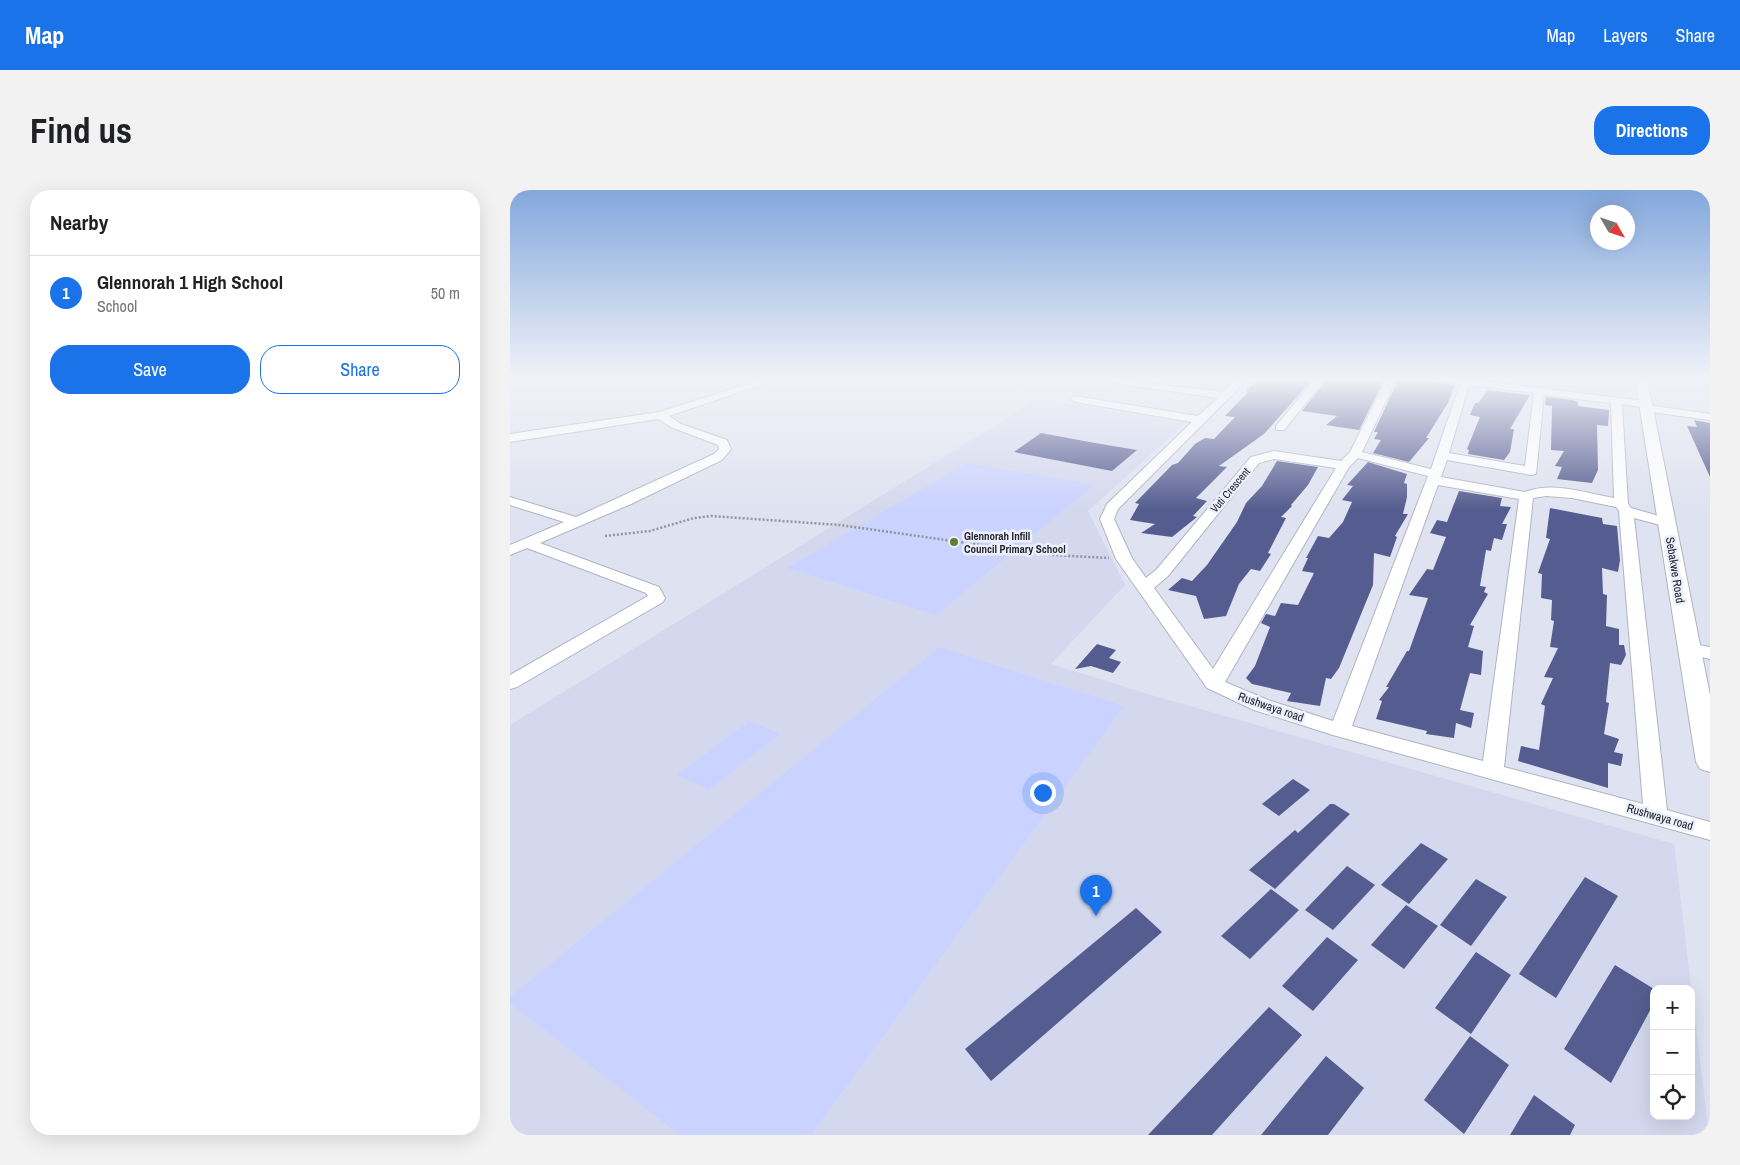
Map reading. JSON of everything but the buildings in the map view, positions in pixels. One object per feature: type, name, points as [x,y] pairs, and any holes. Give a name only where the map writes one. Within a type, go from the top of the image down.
[{"type":"street","points":[[510,438],[604,422]]},
{"type":"street","points":[[510,550],[578,522],[718,457],[725,449],[723,443],[671,422]]},
{"type":"street","name":"Rushwaya road","points":[[1198,422],[1112,507],[1107,519],[1124,559],[1214,684],[1261,705],[1340,730],[1710,831]]},
{"type":"street","points":[[1280,428],[1285,422]]},
{"type":"street","points":[[1214,684],[1344,465],[1355,454],[1371,422]]},
{"type":"street","points":[[1340,730],[1453,422]]},
{"type":"street","points":[[1493,771],[1533,474],[1537,422]]},
{"type":"street","points":[[1618,422],[1624,507],[1656,816]]},
{"type":"street","name":"Sebakwe Road","points":[[1647,422],[1668,523],[1688,648],[1710,762]]},
{"type":"street","points":[[1355,454],[1434,477],[1530,494],[1580,496]]},
{"type":"street","name":"Vuti Crescent","points":[[1144,588],[1162,573],[1255,460],[1274,455],[1344,465]]},
{"type":"street","points":[[1442,456],[1533,474],[1580,496],[1624,507],[1668,523]]},
{"type":"street","points":[[510,501],[578,522]]},
{"type":"street","points":[[510,683],[657,598],[652,590],[527,543]]},
{"type":"street","points":[[1688,648],[1710,653]]},
{"type":"path","points":[[604,536],[650,531],[694,518],[711,516],[840,525],[1052,555],[1124,559]]},
{"type":"shaded area","points":[[1001,422],[1186,423],[1088,511],[1125,585],[1051,664],[1155,696],[1674,844],[1691,985],[1650,985],[1650,1120],[1695,1120],[1695,1019],[1709,1135],[510,1135],[510,725]]},
{"type":"shaded area","points":[[967,463],[1094,485],[936,615],[787,568]]},
{"type":"shaded area","points":[[939,647],[1124,706],[811,1135],[680,1135],[510,1003],[510,997]]},
{"type":"shaded area","points":[[749,721],[780,734],[709,790],[677,775]]},
{"type":"place","name":"Glennorah Infill Council Primary School","points":[[954,542]]},
{"type":"place","name":"Glennorah 1 High School","points":[[1096,916]]}]
